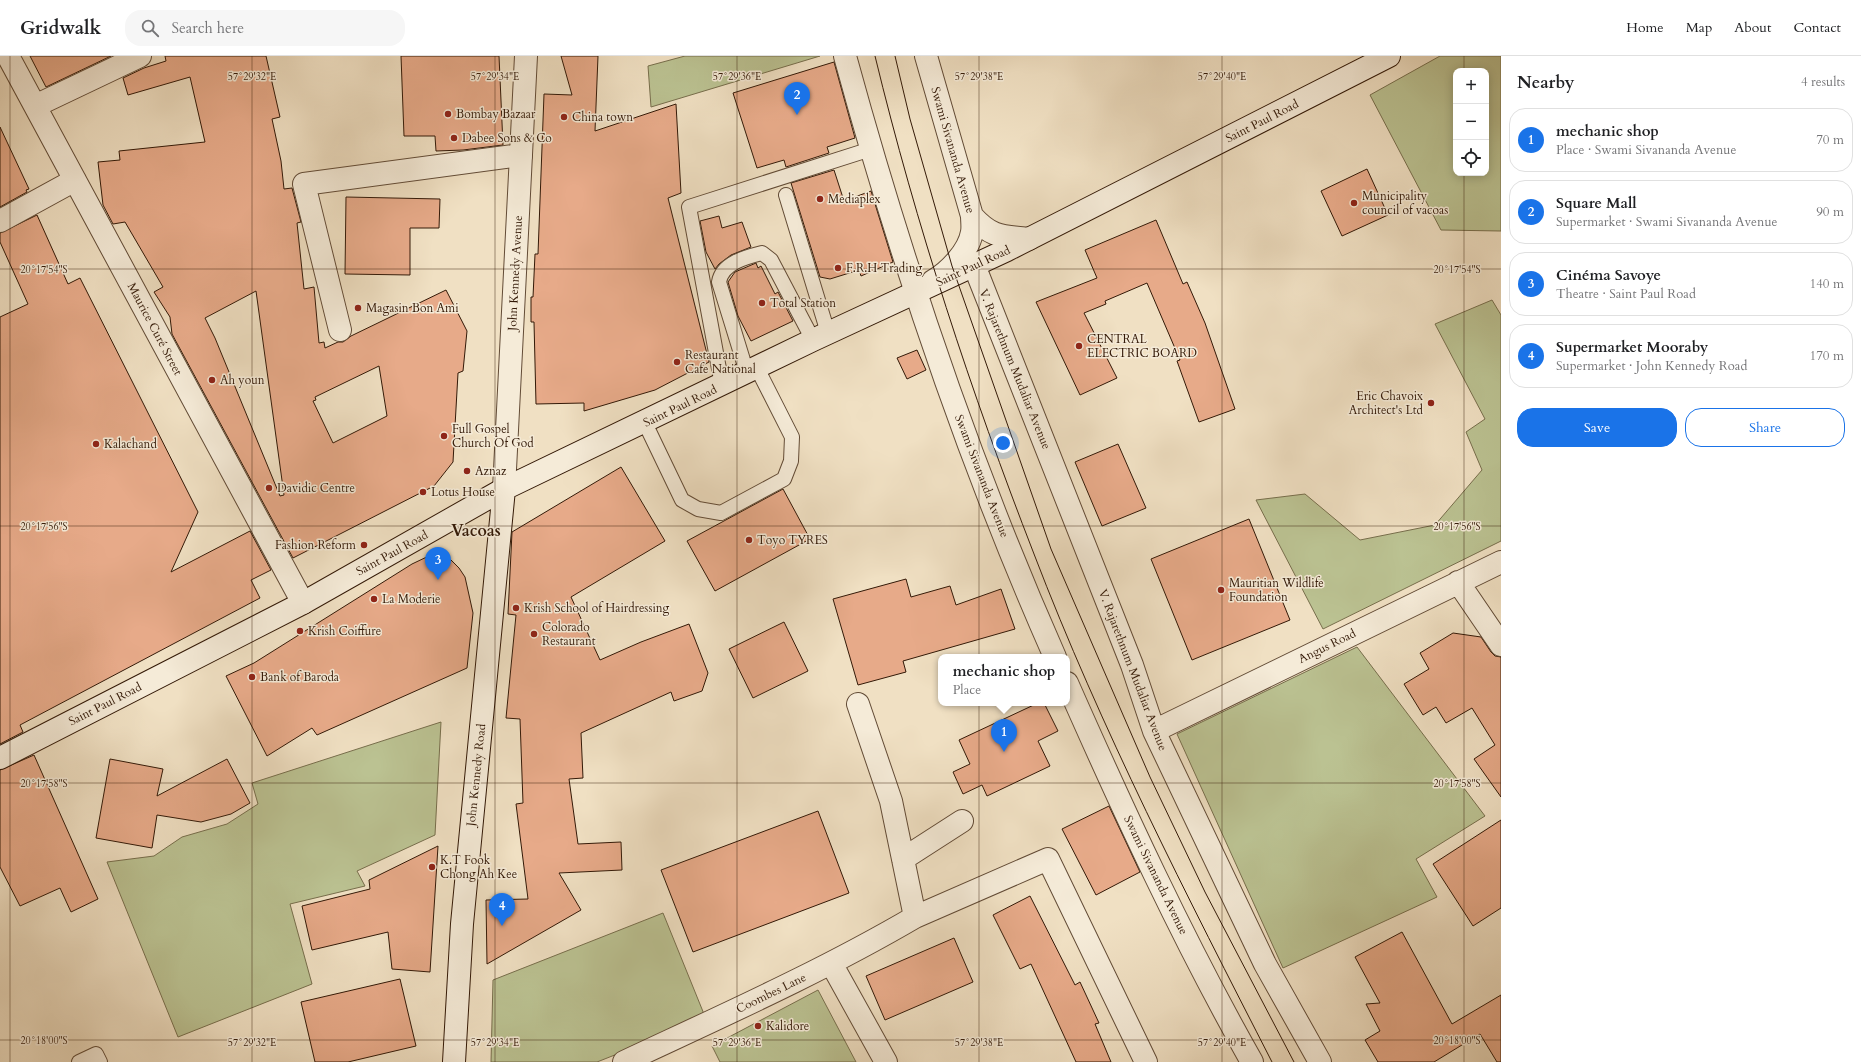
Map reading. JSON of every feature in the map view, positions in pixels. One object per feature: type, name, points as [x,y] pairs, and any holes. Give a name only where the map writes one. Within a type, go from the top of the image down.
[{"type":"street","name":"Maurice Curé Street","points":[[8,56],[303,603]]},
{"type":"street","points":[[35,106],[140,56]]},
{"type":"street","name":"John Kennedy Avenue","points":[[504,489],[526,56]]},
{"type":"street","name":"Swami Sivananda Avenue","points":[[845,56],[871,149],[915,292],[984,483],[1032,605],[1054,654]]},
{"type":"street","name":"Swami Sivananda Avenue","points":[[915,292],[937,279],[952,266],[965,250],[972,233],[972,216],[926,56]]},
{"type":"street","name":"Saint Paul Road","points":[[0,758],[303,603],[504,489],[645,423],[915,292],[974,266],[1389,56]]},
{"type":"street","points":[[340,330],[304,184],[521,155]]},
{"type":"street","points":[[0,221],[75,180]]},
{"type":"street","points":[[972,216],[983,228],[996,235],[1029,239]]},
{"type":"street","name":"V. Rajarethnum Mudaliar Avenue","points":[[974,266],[1132,665],[1154,731],[1265,964],[1320,1062]]},
{"type":"street","name":"John Kennedy Road","points":[[454,1062],[462,924],[504,489]]},
{"type":"street","name":"Angus Road","points":[[1154,731],[1501,562]]},
{"type":"street","points":[[1458,582],[1501,645]]},
{"type":"street","name":"Swami Sivananda Avenue","points":[[1070,690],[1119,801],[1220,1006],[1252,1062]]},
{"type":"street","points":[[858,704],[891,801],[915,917]]},
{"type":"street","points":[[903,859],[962,822]]},
{"type":"street","name":"Coombes Lane","points":[[624,1062],[831,964],[915,917],[1048,859],[1146,1062]]},
{"type":"street","points":[[831,964],[886,1062]]},
{"type":"lane","points":[[722,385],[689,207],[871,149]]},
{"type":"lane","points":[[786,195],[821,337]]},
{"type":"lane","points":[[645,423],[682,500],[698,509],[721,513],[784,479],[791,461],[792,437],[752,371],[719,282],[720,273],[728,266],[762,252],[771,260],[821,337]]},
{"type":"lane","points":[[79,1062],[96,1054],[100,1062]]},
{"type":"green space","points":[[685,56],[820,56],[651,107],[648,66]]},
{"type":"green space","points":[[1440,56],[1501,56],[1501,231],[1441,230],[1370,95]]},
{"type":"green space","points":[[1492,300],[1501,315],[1501,541],[1323,629],[1256,500],[1305,494],[1360,540],[1435,525],[1482,470],[1466,432],[1485,419],[1435,324]]},
{"type":"green space","points":[[1357,647],[1485,816],[1416,859],[1437,897],[1283,968],[1177,734]]},
{"type":"green space","points":[[441,722],[435,835],[357,871],[365,886],[290,904],[312,984],[178,1037],[107,862],[154,856],[182,837],[227,824],[258,804],[252,783]]},
{"type":"green space","points":[[663,913],[706,1019],[597,1062],[491,1062],[493,980]]},
{"type":"green space","points":[[818,990],[856,1062],[720,1062],[712,1046]]},
{"type":"building","points":[[30,56],[111,56],[46,87]]},
{"type":"building","points":[[165,56],[266,56],[280,117],[272,119],[281,161],[284,189],[292,188],[301,222],[297,223],[304,289],[314,287],[319,343],[324,342],[325,348],[338,342],[343,342],[351,336],[446,290],[467,331],[463,371],[458,373],[453,462],[434,486],[293,558],[172,334],[170,317],[154,292],[163,287],[125,222],[113,224],[103,205],[98,162],[120,160],[119,151],[205,142],[190,77],[128,95],[123,78],[144,68],[166,61]],"holes":[[[256,291],[284,495],[280,496],[215,338],[205,318]],[[379,366],[387,416],[333,443],[313,401],[316,400],[315,397]]]},
{"type":"building","points":[[401,56],[499,56],[503,145],[463,150],[436,151],[435,136],[404,136]]},
{"type":"building","points":[[561,56],[598,56],[595,131],[676,104],[681,193],[668,198],[709,362],[655,390],[584,411],[584,403],[536,404],[534,322],[531,322],[531,297],[533,297],[535,254],[538,254],[544,94],[572,95]]},
{"type":"building","points":[[834,62],[855,138],[827,147],[829,153],[786,167],[784,160],[757,168],[733,93]]},
{"type":"building","points":[[0,127],[29,189],[26,190],[27,192],[0,207]]},
{"type":"building","name":"Municipality council of vacoas","points":[[1367,169],[1388,215],[1342,236],[1321,191]]},
{"type":"building","points":[[834,170],[844,201],[871,191],[893,262],[861,276],[859,270],[830,279],[820,277],[791,183]]},
{"type":"building","points":[[346,197],[440,199],[439,228],[410,228],[410,275],[345,274]]},
{"type":"building","points":[[37,215],[68,284],[80,278],[198,512],[171,572],[250,531],[271,570],[251,580],[260,598],[20,725],[23,732],[0,744],[0,317],[28,304],[0,242],[0,233]]},
{"type":"building","points":[[719,216],[722,228],[742,222],[751,247],[731,255],[715,269],[706,252],[700,221]]},
{"type":"building","points":[[1156,220],[1183,284],[1187,282],[1205,323],[1235,409],[1199,422],[1177,361],[1180,360],[1147,283],[1105,301],[1106,304],[1084,313],[1117,378],[1080,395],[1036,302],[1097,278],[1085,250]]},
{"type":"building","name":"Total Station","points":[[756,263],[758,268],[761,266],[775,294],[778,292],[793,321],[751,341],[738,316],[728,282],[735,272]]},
{"type":"building","points":[[917,350],[926,370],[907,379],[897,358]]},
{"type":"building","points":[[1118,444],[1146,508],[1102,526],[1075,462]]},
{"type":"building","points":[[621,467],[665,541],[571,597],[600,660],[641,642],[689,624],[708,673],[702,691],[674,701],[671,692],[581,733],[583,778],[569,779],[578,844],[621,842],[622,870],[559,873],[581,910],[487,964],[486,900],[528,899],[516,804],[523,803],[520,719],[506,718],[516,615],[508,614],[512,532]]},
{"type":"building","name":"Toyo TYRES","points":[[783,489],[810,539],[715,591],[687,541]]},
{"type":"building","name":"Mauritian Wildlife Foundation","points":[[1249,519],[1290,620],[1192,660],[1151,559]]},
{"type":"building","points":[[433,554],[451,560],[465,577],[473,613],[467,668],[317,735],[312,728],[267,756],[226,676],[254,663],[412,564]]},
{"type":"building","points":[[906,579],[911,597],[950,586],[956,605],[1001,589],[1015,629],[903,661],[906,672],[858,685],[833,599]]},
{"type":"building","points":[[784,622],[808,671],[753,698],[729,649]]},
{"type":"building","points":[[1453,633],[1481,637],[1495,656],[1501,657],[1501,797],[1474,759],[1495,745],[1472,708],[1446,723],[1436,707],[1423,715],[1404,684],[1429,669],[1420,653]]},
{"type":"building","points":[[1032,706],[1046,706],[1058,731],[1038,741],[1050,766],[987,796],[982,785],[963,794],[953,772],[970,764],[959,740]]},
{"type":"building","points":[[34,755],[98,899],[71,912],[60,888],[20,906],[0,867],[0,770]]},
{"type":"building","points":[[110,759],[163,769],[157,796],[227,759],[250,803],[231,814],[201,822],[157,815],[152,848],[96,838]]},
{"type":"building","points":[[1109,806],[1140,872],[1096,895],[1062,829]]},
{"type":"building","points":[[818,811],[849,893],[693,952],[661,870]]},
{"type":"building","points":[[1501,820],[1501,908],[1473,926],[1433,864]]},
{"type":"building","points":[[438,846],[430,972],[392,969],[388,932],[312,950],[302,906],[370,889],[369,880]]},
{"type":"building","points":[[1030,896],[1075,985],[1080,982],[1099,1023],[1095,1024],[1111,1062],[1076,1062],[1031,964],[1020,969],[993,915]]},
{"type":"building","points":[[1402,932],[1452,1024],[1501,995],[1501,1062],[1497,1062],[1480,1034],[1434,1062],[1378,1062],[1365,1040],[1380,1031],[1366,1004],[1380,1003],[1355,957]]},
{"type":"building","points":[[954,938],[973,982],[885,1020],[866,976]]},
{"type":"building","points":[[400,979],[416,1046],[348,1062],[315,1062],[301,1002]]},
{"type":"tram line","points":[[875,56],[908,182],[946,308],[988,432],[1034,554],[1060,619],[1116,748],[1208,937],[1272,1062]]},
{"type":"tram line","points":[[895,56],[910,119],[952,266],[1051,549],[1150,777],[1205,892],[1294,1062]]},
{"type":"place","name":"Bombay Bazaar","points":[[448,114]]},
{"type":"place","name":"Square Mall","points":[[797,115]]},
{"type":"place","name":"China town","points":[[564,117]]},
{"type":"place","name":"Dabee Sons & Co","points":[[454,138]]},
{"type":"place","name":"Mediaplex","points":[[820,199]]},
{"type":"place","name":"Municipality council of vacoas","points":[[1354,203]]},
{"type":"place","name":"F.R.H Trading","points":[[838,268]]},
{"type":"place","name":"Total Station","points":[[762,303]]},
{"type":"place","name":"Magasin Bon Ami","points":[[358,308]]},
{"type":"place","name":"CENTRAL ELECTRIC BOARD","points":[[1079,346]]},
{"type":"place","name":"Restaurant Cafe National","points":[[677,362]]},
{"type":"place","name":"Ah youn","points":[[212,380]]},
{"type":"place","name":"Eric Chavoix Architect's Ltd","points":[[1431,403]]},
{"type":"place","name":"Full Gospel Church Of God","points":[[444,436]]},
{"type":"place","name":"Kalachand","points":[[96,444]]},
{"type":"place","name":"Aznaz","points":[[467,471]]},
{"type":"place","name":"Davidic Centre","points":[[269,488]]},
{"type":"place","name":"Lotus House","points":[[423,492]]},
{"type":"place","name":"Toyo TYRES","points":[[749,540]]},
{"type":"place","name":"Fashion Reform","points":[[364,545]]},
{"type":"place","name":"Cinéma Savoye","points":[[438,580]]},
{"type":"place","name":"Mauritian Wildlife Foundation","points":[[1221,590]]},
{"type":"place","name":"La Moderie","points":[[374,599]]},
{"type":"place","name":"Krish School of Hairdressing","points":[[516,608]]},
{"type":"place","name":"Krish Coiffure","points":[[300,631]]},
{"type":"place","name":"Colorado Restaurant","points":[[534,634]]},
{"type":"place","name":"Bank of Baroda","points":[[252,677]]},
{"type":"place","name":"mechanic shop","points":[[1004,752]]},
{"type":"place","name":"K.T Fook Chong Ah Kee","points":[[432,867]]},
{"type":"place","name":"Supermarket Mooraby","points":[[502,926]]},
{"type":"place","name":"Kalidore","points":[[758,1026]]},
{"type":"district","name":"Vacoas","points":[[476,531]]}]
